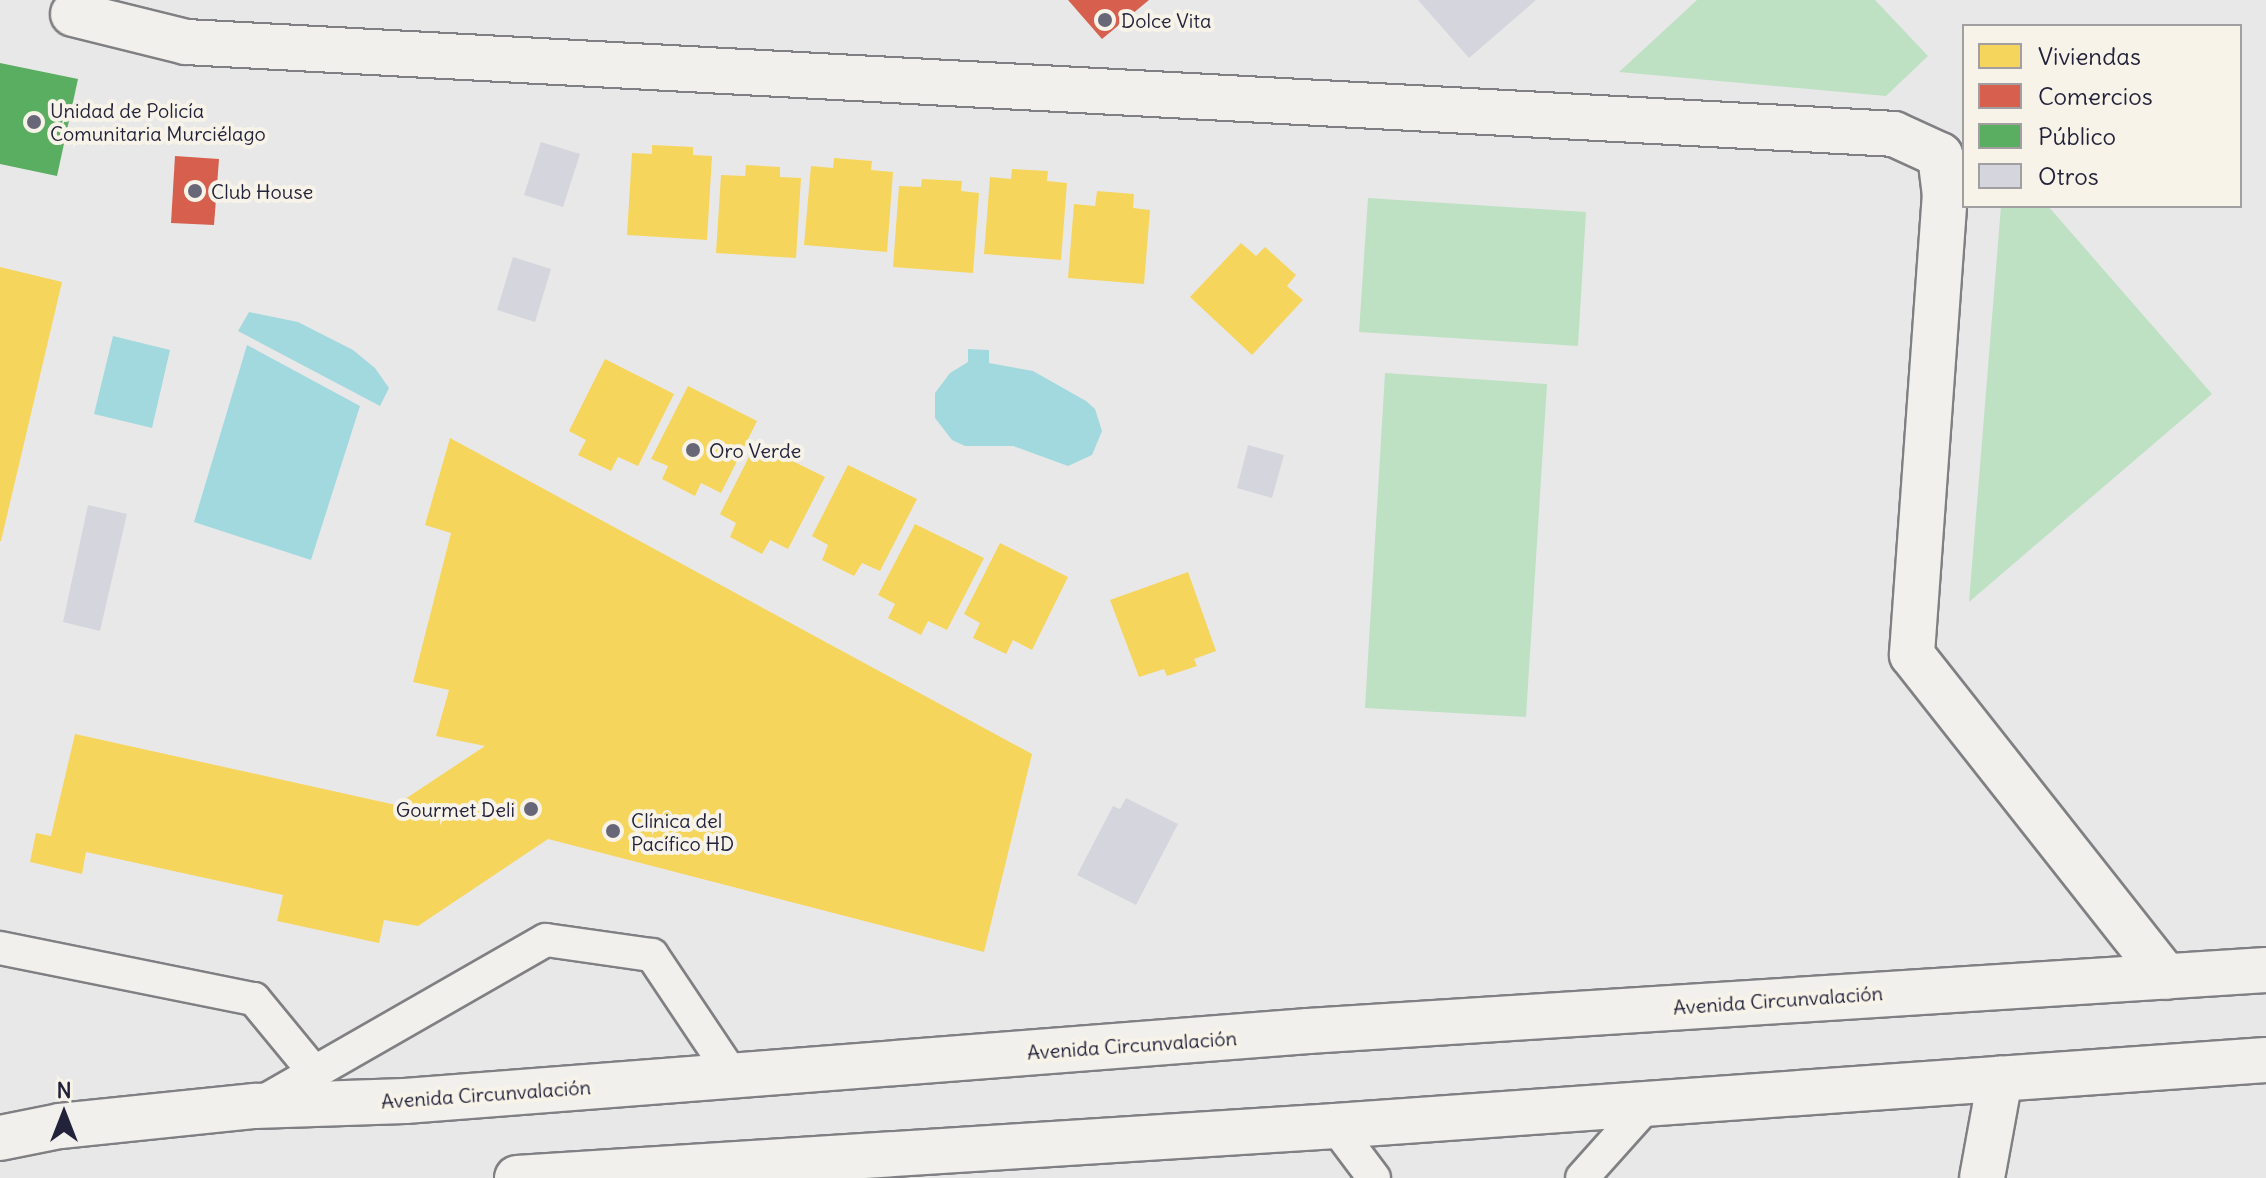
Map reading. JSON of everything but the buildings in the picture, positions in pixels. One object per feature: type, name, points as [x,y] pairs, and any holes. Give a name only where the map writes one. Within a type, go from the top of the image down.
[{"type":"main road","points":[[73,14],[186,42],[1894,134],[1940,155],[1945,193],[1912,655],[2166,977]]},
{"type":"main road","name":"Avenida Circunvalación","points":[[0,1138],[60,1126],[255,1106],[405,1101],[1308,1031],[2266,970]]},
{"type":"main road","points":[[517,1178],[1335,1126],[2266,1060]]},
{"type":"main road","points":[[1982,1178],[2000,1079]]},
{"type":"lane","points":[[255,1106],[546,940],[652,955],[733,1076]]},
{"type":"lane","points":[[0,948],[254,999],[315,1073]]},
{"type":"lane","points":[[1582,1178],[1649,1103]]},
{"type":"lane","points":[[1335,1126],[1374,1178]]},
{"type":"green space","points":[[1697,0],[1875,0],[1928,56],[1886,96],[1619,72]]},
{"type":"green space","points":[[1368,198],[1586,212],[1578,346],[1359,332]]},
{"type":"green space","points":[[2001,208],[2050,208],[2212,394],[1969,602]]},
{"type":"green space","points":[[1385,373],[1547,384],[1526,717],[1365,708]]},
{"type":"water","points":[[249,312],[298,322],[353,350],[375,368],[389,388],[380,406],[238,331]]},
{"type":"water","points":[[113,336],[170,350],[152,428],[94,414]]},
{"type":"water","points":[[247,345],[360,406],[311,560],[194,522]]},
{"type":"water","points":[[968,349],[989,350],[989,363],[1033,371],[1086,401],[1095,409],[1102,431],[1092,455],[1068,466],[1013,446],[965,446],[952,440],[935,418],[935,393],[950,373],[968,362]]},
{"type":"place","name":"Dolce Vita","points":[[1105,20]]},
{"type":"place","name":"Unidad de Policía Comunitaria Murciélago","points":[[34,122]]},
{"type":"place","name":"Club House","points":[[195,191]]},
{"type":"place","name":"Oro Verde","points":[[693,450]]},
{"type":"place","name":"Gourmet Deli","points":[[531,809]]},
{"type":"place","name":"Clínica del Pacífico HD","points":[[613,831]]}]
